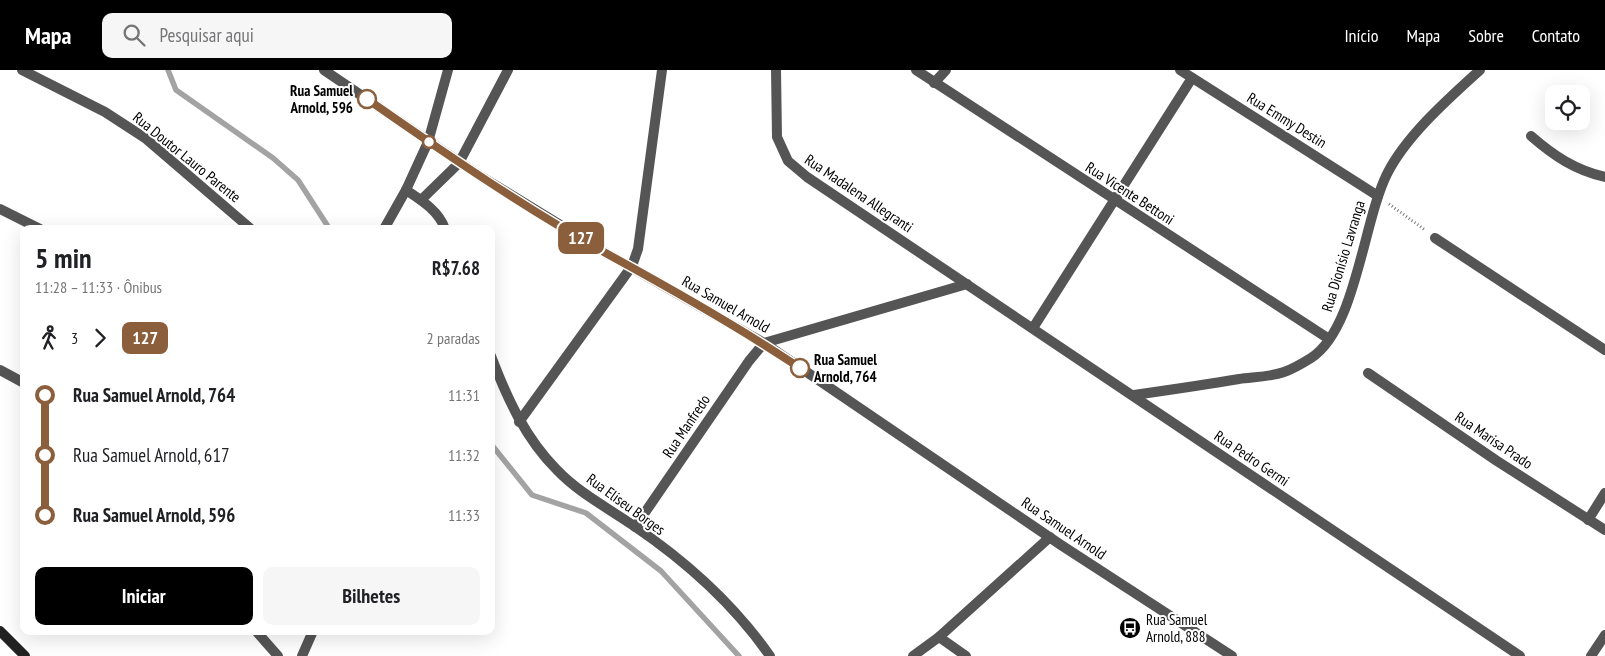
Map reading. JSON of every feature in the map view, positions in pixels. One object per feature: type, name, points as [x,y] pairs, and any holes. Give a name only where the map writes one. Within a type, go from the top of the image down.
[{"type":"street","name":"Rua Doutor Lauro Parente","points":[[22,70],[105,112],[145,138],[246,225]]},
{"type":"street","name":"Rua Samuel Arnold","points":[[324,70],[459,162],[611,256],[632,266],[764,343],[1050,537],[1232,656]]},
{"type":"street","points":[[386,225],[406,190],[428,142],[448,70]]},
{"type":"street","points":[[421,200],[459,162],[508,70]]},
{"type":"street","points":[[519,422],[632,266],[640,239],[662,70]]},
{"type":"street","name":"Rua Madalena Allegranti","points":[[776,70],[777,137],[788,161],[807,177],[967,284]]},
{"type":"street","name":"Rua Vicente Bettoni","points":[[916,70],[1114,202],[1329,339]]},
{"type":"street","points":[[934,83],[946,70]]},
{"type":"street","name":"Rua Emmy Destin","points":[[1180,70],[1378,196]]},
{"type":"street","name":"Rua Dionísio Lavranga","points":[[1134,395],[1283,372],[1312,357],[1329,339],[1339,321],[1354,280],[1378,196],[1387,173],[1404,148],[1447,100],[1480,70]]},
{"type":"street","points":[[1033,328],[1192,78]]},
{"type":"street","points":[[1531,136],[1563,162],[1584,172],[1605,177]]},
{"type":"street","points":[[406,190],[421,200],[442,220],[444,225]]},
{"type":"street","points":[[0,209],[32,225]]},
{"type":"street","points":[[1435,238],[1605,350]]},
{"type":"street","points":[[764,343],[967,284]]},
{"type":"street","name":"Rua Pedro Germi","points":[[967,284],[1134,395],[1334,533],[1520,656]]},
{"type":"street","name":"Rua Manfredo","points":[[635,527],[749,361],[764,343]]},
{"type":"street","name":"Rua Eliseu Borges","points":[[495,365],[519,422],[532,442],[557,471],[583,492],[635,527],[719,593],[753,632],[770,656]]},
{"type":"street","points":[[0,370],[20,381]]},
{"type":"street","name":"Rua Marisa Prado","points":[[1368,373],[1497,461],[1605,530]]},
{"type":"street","points":[[1588,520],[1605,493]]},
{"type":"street","points":[[913,656],[939,637],[1050,537]]},
{"type":"street","points":[[0,631],[25,656]]},
{"type":"street","points":[[260,635],[278,656]]},
{"type":"street","points":[[302,656],[311,635]]},
{"type":"street","points":[[1591,656],[1605,635]]},
{"type":"street","points":[[939,637],[966,656]]},
{"type":"path","points":[[1378,196],[1435,238]]},
{"type":"waterway","points":[[168,70],[176,90],[273,158],[298,180],[327,225]]},
{"type":"waterway","points":[[495,449],[532,495],[586,513],[661,571],[739,656]]},
{"type":"bus line","name":"127","points":[[367,99],[477,174],[611,256],[632,266],[764,343],[800,368]]},
{"type":"place","name":"Rua Samuel Arnold, 596","points":[[367,99]]},
{"type":"place","name":"Rua Samuel Arnold, 764","points":[[800,368]]},
{"type":"place","name":"Rua Samuel Arnold, 888","points":[[1130,628]]}]
